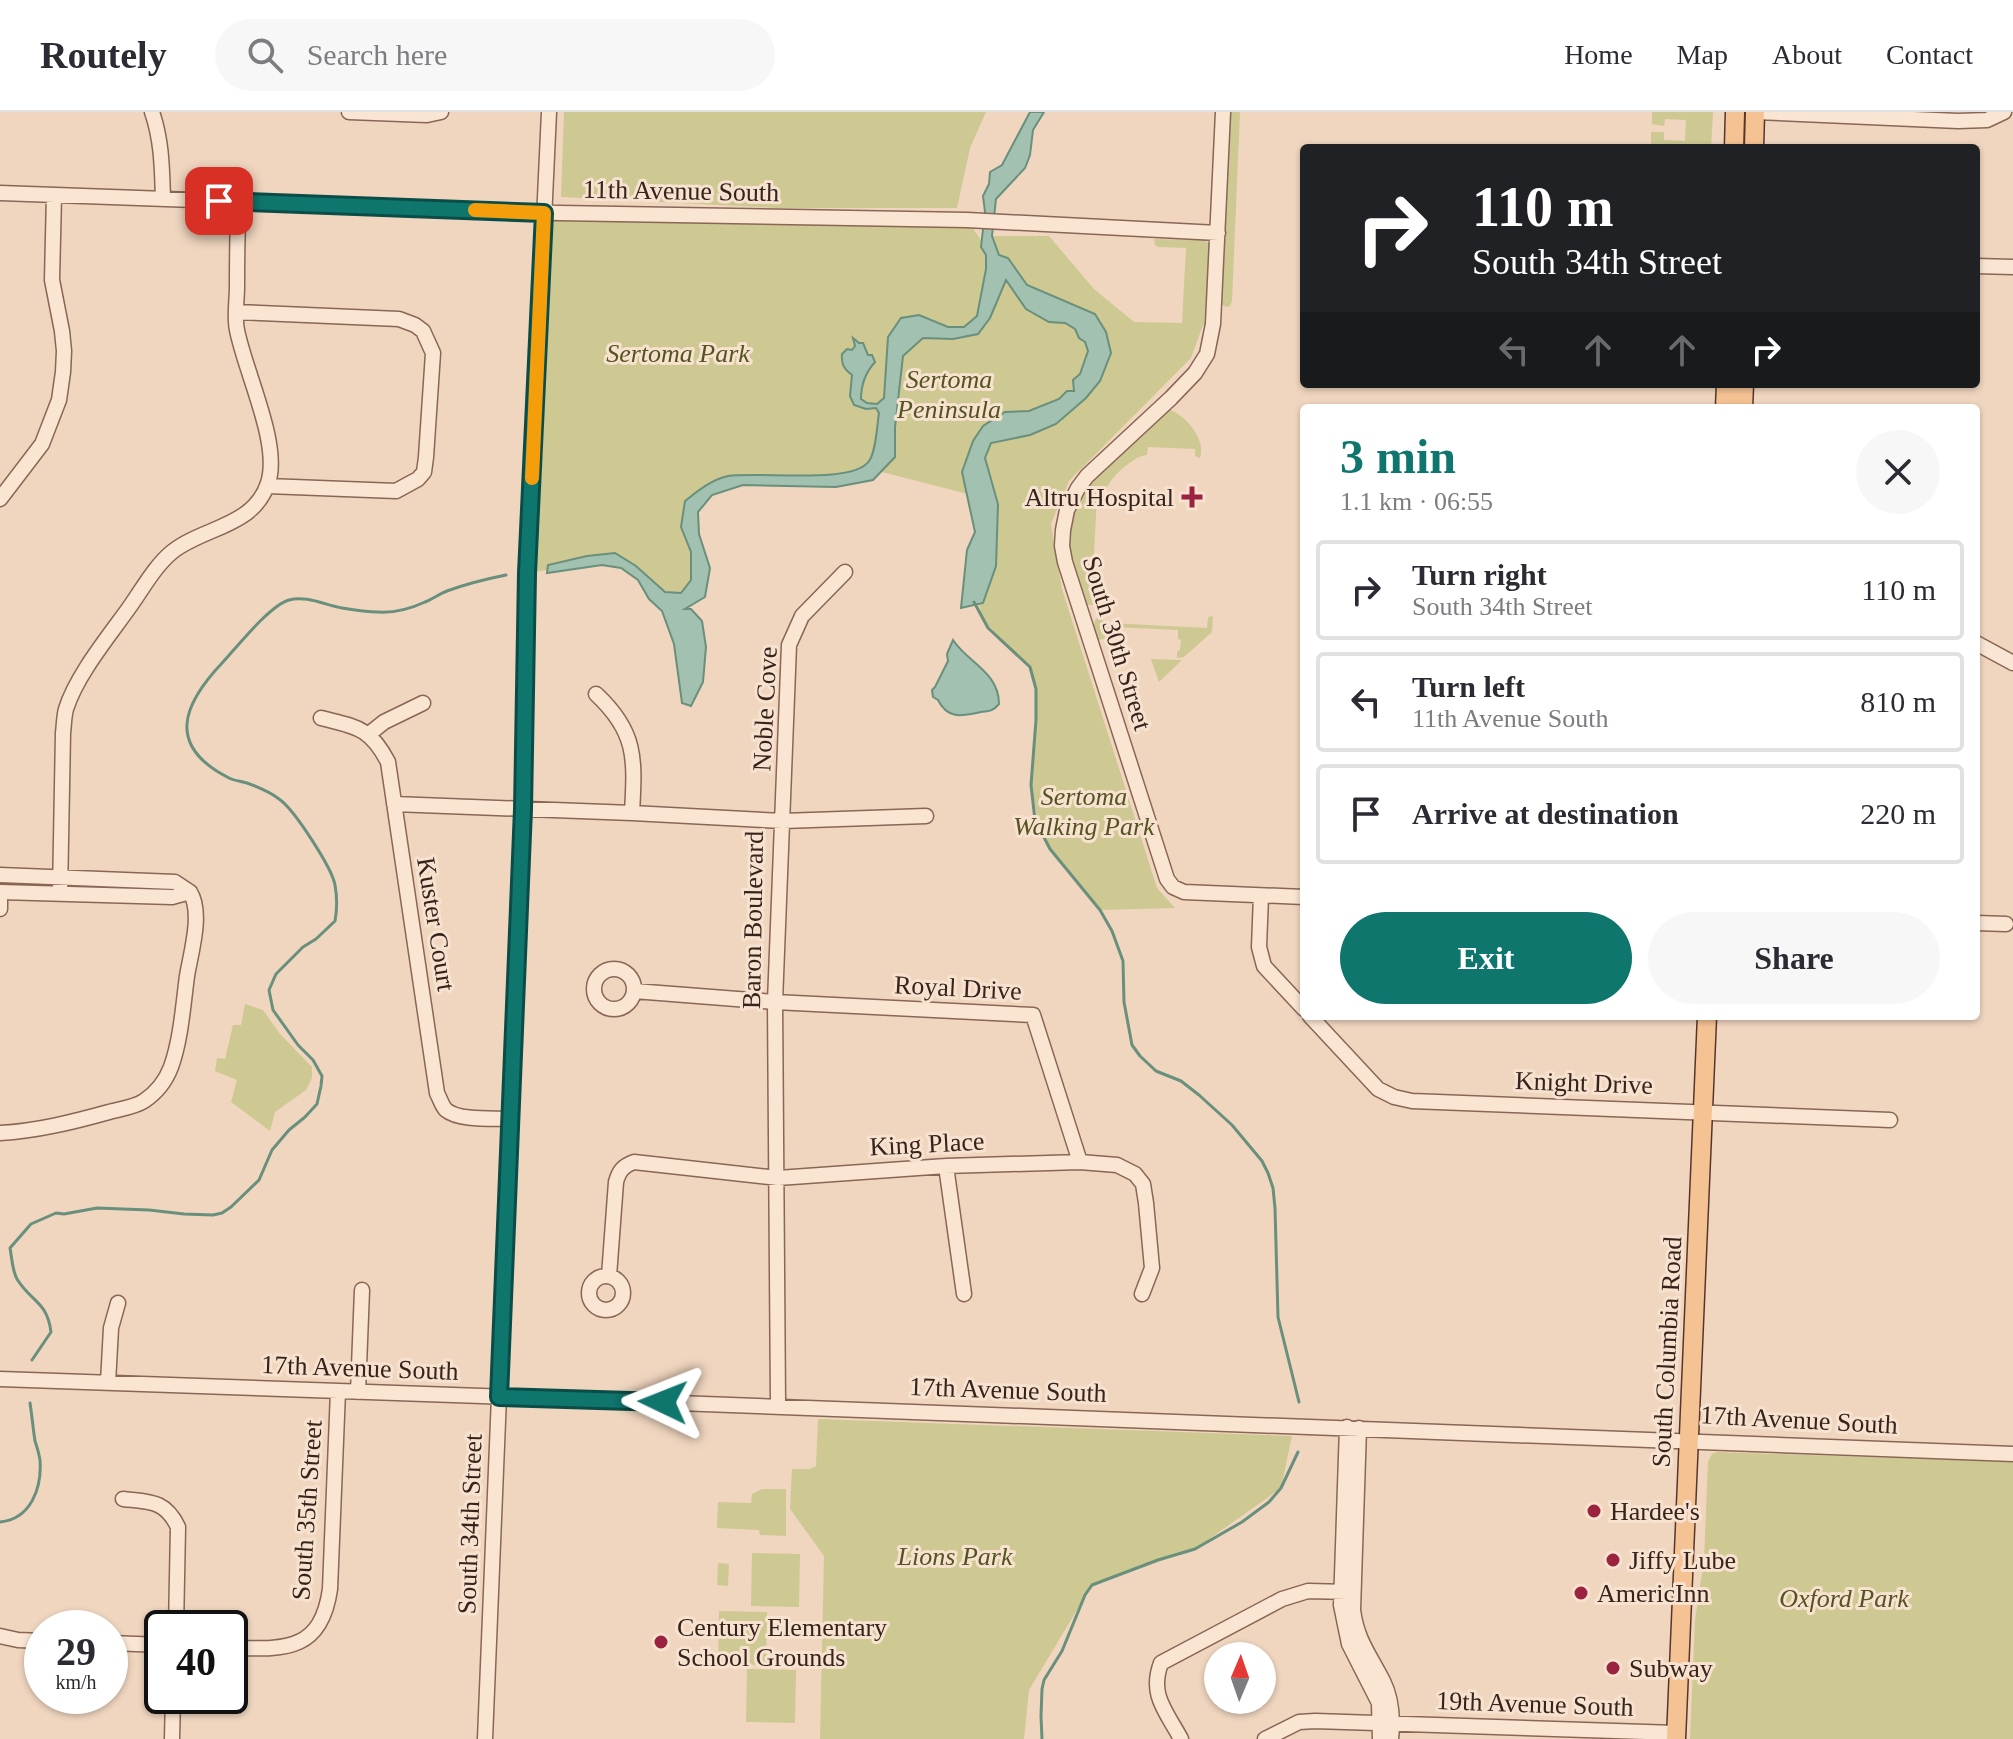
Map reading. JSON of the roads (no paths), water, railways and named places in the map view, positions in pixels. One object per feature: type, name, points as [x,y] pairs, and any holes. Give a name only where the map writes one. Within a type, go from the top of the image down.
[{"type":"main road","points":[[1734,144],[1735,112]]},
{"type":"main road","points":[[1754,144],[1755,112]]},
{"type":"main road","name":"South Columbia Road","points":[[1676,1736],[1707,1020]]},
{"type":"street","points":[[152,112],[162,153],[163,199]]},
{"type":"street","points":[[349,112],[427,115],[441,112]]},
{"type":"street","name":"South 34th Street","points":[[485,1739],[523,809],[527,573],[549,112]]},
{"type":"street","name":"South 30th Street","points":[[1223,112],[1213,324],[1207,354],[1195,373],[1171,398],[1087,476],[1067,510],[1062,538],[1065,562],[1167,879],[1173,887],[1184,892],[1261,896]]},
{"type":"street","points":[[1755,112],[1958,121],[1987,120],[2004,112]]},
{"type":"street","name":"11th Avenue South","points":[[0,193],[544,213],[1004,221],[1218,233]]},
{"type":"street","points":[[0,499],[42,444],[59,400],[64,351],[52,280],[54,195]]},
{"type":"street","points":[[60,894],[63,733],[66,710],[77,687],[90,663],[171,553],[196,537],[241,519],[258,501],[271,471],[267,436],[236,327],[239,201]]},
{"type":"street","points":[[1980,266],[2013,267]]},
{"type":"street","points":[[236,312],[399,319],[423,331],[433,353],[426,457],[424,472],[418,479],[396,491],[267,486]]},
{"type":"street","name":"Noble Cove","points":[[783,821],[789,645],[802,616],[845,572]]},
{"type":"street","points":[[1980,645],[2013,663]]},
{"type":"street","points":[[596,694],[613,710],[630,740],[634,778],[632,813]]},
{"type":"street","points":[[321,718],[359,728],[369,734],[384,722],[423,703]]},
{"type":"street","name":"Kuster Court","points":[[369,734],[388,762],[437,1093],[446,1110],[454,1115],[510,1119]]},
{"type":"street","name":"Baron Boulevard","points":[[394,804],[783,821],[775,1002],[778,1405]]},
{"type":"street","points":[[783,821],[926,816]]},
{"type":"street","points":[[0,875],[175,882],[195,899],[196,913],[177,1043],[171,1068],[161,1085],[144,1101],[123,1109],[41,1129],[0,1133]]},
{"type":"street","points":[[0,909],[0,892],[172,897],[190,892]]},
{"type":"street","points":[[1300,897],[1261,896],[1259,947],[1264,966],[1300,1005]]},
{"type":"street","points":[[1980,923],[2006,924]]},
{"type":"street","points":[[634,991],[775,1002]]},
{"type":"street","name":"Royal Drive","points":[[775,1002],[1033,1015],[1080,1162]]},
{"type":"street","name":"Knight Drive","points":[[1314,1020],[1378,1089],[1412,1101],[1890,1120]]},
{"type":"street","name":"King Place","points":[[609,1276],[616,1182],[624,1166],[634,1162],[778,1178],[946,1166],[1080,1162],[1117,1165],[1135,1174],[1143,1184],[1152,1268],[1142,1294]]},
{"type":"street","points":[[946,1166],[964,1294]]},
{"type":"street","points":[[358,1392],[362,1290]]},
{"type":"street","points":[[108,1383],[111,1328],[118,1303]]},
{"type":"street","name":"17th Avenue South","points":[[0,1379],[778,1405],[2013,1454]]},
{"type":"street","name":"South 35th Street","points":[[248,1648],[287,1647],[305,1639],[324,1617],[330,1589],[338,1391]]},
{"type":"street","points":[[1353,1428],[1346,1592],[1355,1628],[1390,1701],[1380,1739]]},
{"type":"street","points":[[123,1499],[153,1502],[171,1512],[178,1527],[176,1610]]},
{"type":"street","points":[[1181,1739],[1157,1694],[1155,1679],[1161,1663],[1282,1599],[1308,1591],[1346,1592]]},
{"type":"street","points":[[0,1636],[24,1640]]},
{"type":"street","points":[[172,1739],[173,1714]]},
{"type":"street","name":"19th Avenue South","points":[[1265,1739],[1299,1722],[1315,1721],[1676,1736]]},
{"type":"street","points":[[1386,1723],[1391,1739]]},
{"type":"waterway","points":[[32,1360],[51,1332],[46,1314],[17,1279],[10,1248],[31,1224],[56,1213],[97,1208],[184,1214],[222,1213],[259,1180],[272,1150],[317,1104],[322,1076],[273,1010],[269,990],[276,974],[335,921],[335,885],[320,853],[286,805],[264,790],[229,778],[209,766],[196,752],[189,739],[187,724],[198,694],[254,627],[272,610],[289,600],[302,599],[342,608],[390,612],[414,607],[461,586],[506,575]]},
{"type":"waterway","points":[[974,602],[988,628],[1030,667],[1036,689],[1031,785],[1035,820],[1050,849],[1100,910],[1112,931],[1123,961],[1124,1002],[1132,1045],[1156,1071],[1181,1081],[1232,1125],[1268,1173],[1275,1208],[1278,1317],[1299,1402]]},
{"type":"waterway","points":[[0,1522],[11,1520],[27,1508],[39,1481],[40,1460],[30,1403]]},
{"type":"waterway","points":[[1042,1739],[1044,1680],[1062,1651],[1092,1585],[1195,1549],[1242,1522],[1269,1502],[1281,1488],[1298,1452]]},
{"type":"place","name":"Altru Hospital","points":[[1192,497]]},
{"type":"place","name":"Hardee's","points":[[1594,1511]]},
{"type":"place","name":"Jiffy Lube","points":[[1613,1560]]},
{"type":"place","name":"AmericInn","points":[[1581,1593]]},
{"type":"place","name":"Century Elementary School Grounds","points":[[661,1642]]},
{"type":"place","name":"Subway","points":[[1613,1668]]},
{"type":"park label","name":"Sertoma Park","points":[[678,353]]},
{"type":"park label","name":"Sertoma Peninsula","points":[[949,394]]},
{"type":"park label","name":"Sertoma Walking Park","points":[[1084,811]]},
{"type":"park label","name":"Lions Park","points":[[955,1556]]},
{"type":"park label","name":"Oxford Park","points":[[1844,1598]]}]
